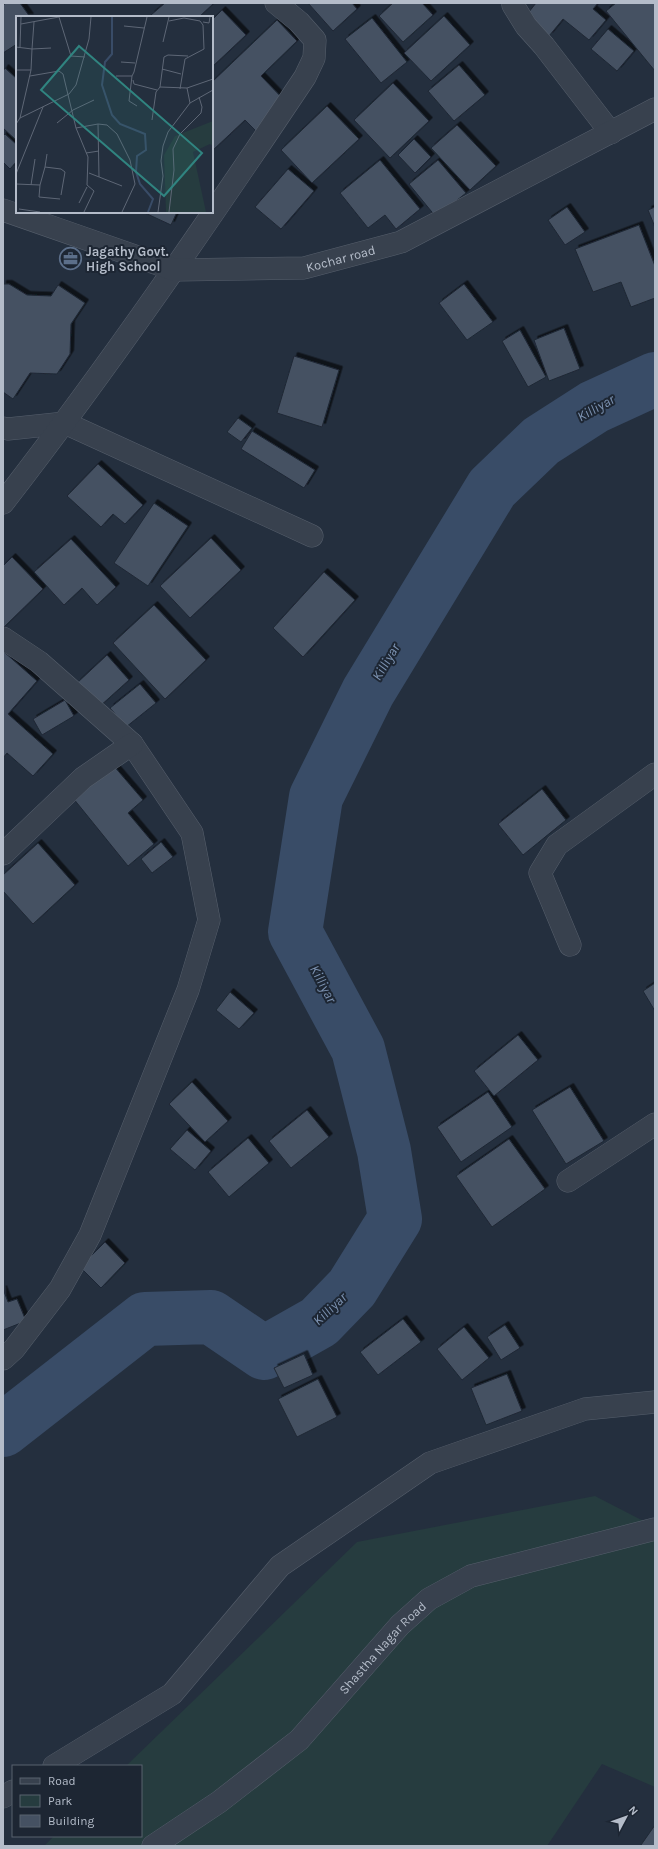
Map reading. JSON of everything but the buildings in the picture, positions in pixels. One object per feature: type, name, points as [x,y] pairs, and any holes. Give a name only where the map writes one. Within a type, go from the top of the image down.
[{"type":"street","points":[[3,504],[66,423],[175,270],[305,77],[314,58],[315,40],[299,22],[276,3]]},
{"type":"street","points":[[514,3],[513,5],[526,26],[544,46],[611,133]]},
{"type":"street","name":"Kochar road","points":[[3,210],[175,270],[304,268],[401,242],[655,109]]},
{"type":"street","points":[[3,428],[8,429],[66,423],[312,536]]},
{"type":"street","points":[[3,638],[39,662],[132,744],[192,833],[208,920],[188,990],[90,1235],[60,1289],[14,1349],[3,1359]]},
{"type":"street","points":[[3,854],[84,778],[132,744]]},
{"type":"street","points":[[570,945],[540,873],[557,845],[655,774]]},
{"type":"street","points":[[568,1181],[655,1124]]},
{"type":"street","points":[[56,1765],[172,1694],[280,1566],[430,1463],[585,1409],[655,1402]]},
{"type":"street","name":"Shastha Nagar Road","points":[[153,1846],[219,1802],[299,1740],[400,1625],[429,1598],[471,1576],[655,1529]]},
{"type":"street","points":[[3,1797],[12,1792]]},
{"type":"green space","points":[[595,1496],[655,1527],[655,1787],[602,1764],[547,1846],[44,1846],[53,1837],[142,1837],[142,1765],[127,1765],[357,1542]]},
{"type":"waterway","name":"Killiyar","points":[[3,1430],[145,1319],[211,1317],[264,1353],[319,1322],[352,1288],[395,1219],[384,1151],[358,1049],[295,932],[316,797],[368,692],[492,488],[541,441],[594,407],[655,379]]},
{"type":"place","name":"Jagathy Govt. High School","points":[[71,258]]}]
